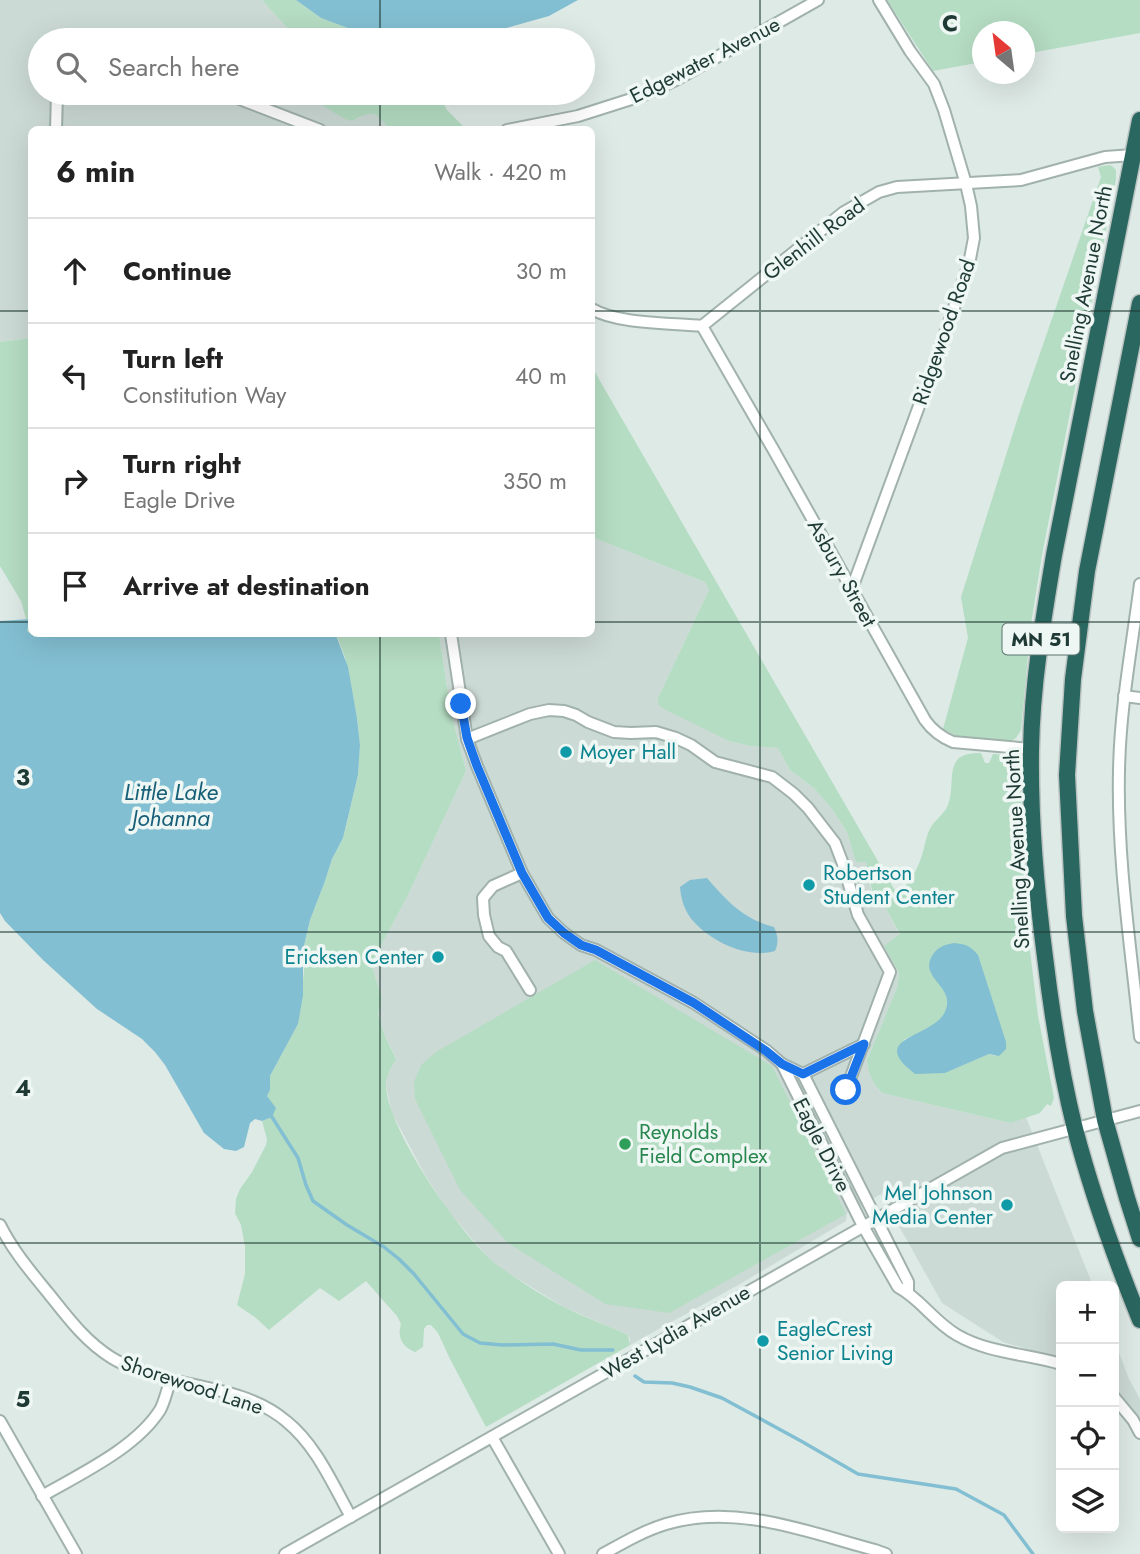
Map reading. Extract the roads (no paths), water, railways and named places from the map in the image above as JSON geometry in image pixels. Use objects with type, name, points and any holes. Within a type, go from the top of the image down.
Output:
[{"type":"highway","name":"Snelling Avenue North","points":[[1140,120],[1137,156],[1054,555],[1044,616],[1031,749],[1033,832],[1041,926],[1058,1044],[1075,1129],[1108,1237],[1140,1320]]},
{"type":"highway","name":"MN 51","points":[[1140,303],[1087,571],[1073,679],[1067,775],[1077,952],[1090,1046],[1105,1121],[1140,1239]]},
{"type":"street","name":"Edgewater Avenue","points":[[527,126],[578,116],[644,95],[678,79],[818,0]]},
{"type":"street","name":"Ridgewood Road","points":[[851,591],[937,357],[969,264],[974,238],[966,184],[934,84],[910,51],[880,0]]},
{"type":"street","points":[[56,126],[57,105]]},
{"type":"street","points":[[255,105],[310,126]]},
{"type":"street","name":"Glenhill Road","points":[[702,326],[844,212],[879,192],[897,187],[1021,180],[1105,158],[1137,156]]},
{"type":"street","points":[[595,311],[618,318],[702,326]]},
{"type":"street","name":"Asbury Street","points":[[702,326],[925,720],[938,734],[953,742],[1031,749]]},
{"type":"street","points":[[1140,584],[1124,696],[1119,769],[1121,848],[1140,1037]]},
{"type":"street","name":"Eagle Drive","points":[[452,637],[467,738],[522,873],[548,918],[581,945],[596,950],[694,1003],[782,1064],[803,1074],[908,1282],[908,1292]]},
{"type":"street","name":"Eagle Drive","points":[[455,655],[459,637]]},
{"type":"street","points":[[1124,696],[1140,698]]},
{"type":"street","points":[[467,738],[530,714],[549,710],[564,711],[614,732],[656,732],[676,738],[715,762],[772,777],[794,794],[835,843],[844,864],[858,915],[890,972],[846,1090]]},
{"type":"street","points":[[522,873],[493,886],[483,898],[484,915],[489,936],[498,947],[506,951],[530,990]]},
{"type":"street","points":[[803,1074],[864,1044]]},
{"type":"street","name":"Eagle Drive","points":[[782,1064],[863,1226],[898,1287],[908,1292],[943,1326],[959,1336],[994,1349],[1056,1363]]},
{"type":"street","name":"West Lydia Avenue","points":[[285,1554],[1002,1148],[1140,1111]]},
{"type":"street","name":"Shorewood Lane","points":[[0,1225],[18,1255],[86,1338],[115,1360],[132,1368],[252,1400],[284,1419],[311,1447],[351,1517]]},
{"type":"street","points":[[42,1496],[104,1460],[132,1440],[161,1409],[170,1379]]},
{"type":"street","points":[[1119,1403],[1140,1433]]},
{"type":"street","points":[[0,1421],[76,1554]]},
{"type":"street","points":[[492,1437],[559,1554]]},
{"type":"street","points":[[603,1554],[643,1532],[666,1524],[732,1516],[775,1523],[886,1554]]},
{"type":"water","points":[[296,0],[578,0],[549,16],[507,28],[348,28],[321,18]]},
{"type":"water","name":"Little Lake Johanna","points":[[28,619],[28,637],[337,637],[348,667],[357,718],[360,745],[358,775],[343,838],[332,859],[310,920],[303,950],[303,995],[298,1024],[270,1076],[267,1096],[276,1108],[272,1117],[262,1121],[255,1119],[250,1123],[244,1147],[236,1151],[224,1149],[204,1133],[155,1052],[142,1039],[97,1009],[43,960],[0,913],[0,621]]},
{"type":"water","points":[[707,878],[744,914],[774,927],[778,939],[775,951],[742,951],[710,936],[694,922],[684,906],[680,887],[690,880]]},
{"type":"water","points":[[954,943],[968,946],[978,955],[1006,1049],[999,1056],[989,1054],[945,1073],[915,1074],[901,1061],[897,1052],[900,1044],[940,1019],[946,1009],[945,994],[933,976],[929,964],[939,948]]},
{"type":"waterway","points":[[272,1117],[298,1158],[313,1201],[399,1259],[463,1334],[480,1343],[553,1344],[581,1350],[613,1350]]},
{"type":"waterway","points":[[635,1376],[644,1382],[672,1383],[722,1398],[858,1474],[956,1489],[1004,1515],[1033,1554]]},
{"type":"place","name":"Moyer Hall","points":[[566,752]]},
{"type":"place","name":"Robertson Student Center","points":[[809,885]]},
{"type":"place","name":"Ericksen Center","points":[[438,957]]},
{"type":"place","name":"Reynolds Field Complex","points":[[625,1144]]},
{"type":"place","name":"Mel Johnson Media Center","points":[[1007,1205]]},
{"type":"place","name":"EagleCrest Senior Living","points":[[763,1341]]}]
